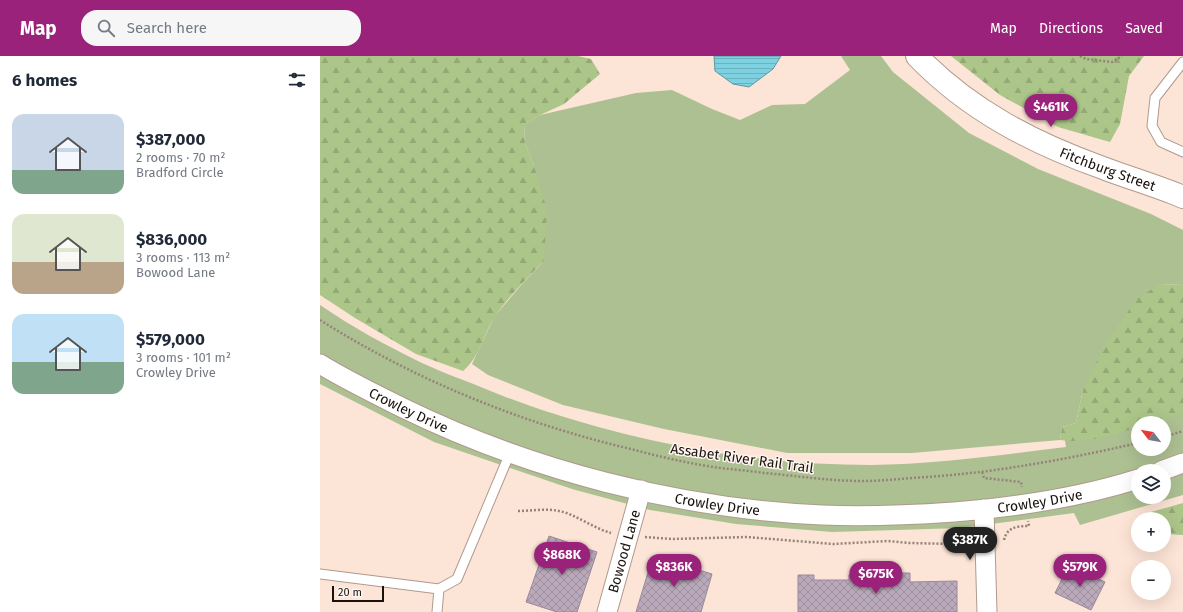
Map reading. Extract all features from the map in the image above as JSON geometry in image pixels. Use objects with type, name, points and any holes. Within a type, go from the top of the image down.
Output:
[{"type":"street","name":"Fitchburg Street","points":[[917,56],[933,73],[974,106],[1021,133],[1075,158],[1183,197]]},
{"type":"street","name":"Crowley Drive","points":[[320,364],[380,397],[437,425],[510,453],[566,472],[641,490],[728,506],[821,515],[912,515],[1021,505],[1095,491],[1131,481]]},
{"type":"street","points":[[1171,467],[1183,463]]},
{"type":"street","name":"Bowood Lane","points":[[607,612],[641,490]]},
{"type":"street","points":[[984,509],[987,612]]},
{"type":"lane","points":[[1183,62],[1155,98],[1152,126],[1161,142],[1183,152]]},
{"type":"lane","points":[[320,574],[439,589],[457,579],[510,453]]},
{"type":"lane","points":[[437,612],[439,589]]},
{"type":"path","points":[[1080,56],[1086,59],[1112,62],[1122,56]]},
{"type":"path","name":"Assabet River Rail Trail","points":[[320,320],[361,346],[397,365],[480,402],[560,430],[604,443],[702,465],[803,477],[862,481],[960,475],[1024,466],[1131,445]]},
{"type":"path","points":[[1171,434],[1183,431]]},
{"type":"path","points":[[982,472],[984,478],[1021,482],[1022,488]]},
{"type":"path","points":[[518,511],[550,509],[559,511],[599,530],[614,534]]},
{"type":"path","points":[[1004,545],[1005,537],[1008,531],[1019,526],[1029,526],[1028,520]]},
{"type":"path","points":[[645,537],[672,539],[747,536],[833,544],[888,542],[953,544],[974,547]]},
{"type":"green space","points":[[320,56],[578,56],[591,59],[600,74],[564,104],[540,115],[524,125],[525,143],[534,166],[547,210],[544,261],[518,288],[499,311],[490,325],[477,353],[463,371],[416,354],[355,318],[320,295]]},
{"type":"green space","points":[[841,56],[881,56],[893,72],[969,133],[1038,169],[1151,214],[1183,230],[1183,285],[1160,284],[1083,390],[1076,423],[1062,427],[1060,440],[912,453],[787,453],[664,429],[563,405],[488,375],[472,364],[494,317],[544,261],[534,166],[525,143],[524,125],[540,115],[636,93],[672,90],[712,109],[740,120],[772,105],[805,104],[850,70]]},
{"type":"green space","points":[[951,56],[1144,56],[1129,76],[1120,124],[1110,142],[1058,127],[1000,95]]},
{"type":"green space","points":[[1160,284],[1183,285],[1183,413],[1171,417],[1131,416],[1131,429],[1090,440],[1060,440],[1062,427],[1076,423],[1083,390],[1107,341],[1137,299]]},
{"type":"green space","points":[[320,305],[370,336],[422,363],[542,410],[663,443],[746,457],[829,464],[871,465],[945,461],[1066,447],[1064,435],[1131,418],[1131,456],[1171,456],[1171,416],[1137,416],[1183,404],[1183,495],[1171,498],[1171,464],[1131,464],[1131,504],[1152,504],[1080,525],[1074,513],[961,528],[832,532],[736,524],[650,510],[572,489],[434,442],[320,384]]},
{"type":"green space","points":[[1183,503],[1183,535],[1171,534],[1171,512],[1151,512]]},
{"type":"water","points":[[714,56],[781,56],[773,69],[749,87],[733,84],[715,71]]},
{"type":"building","points":[[549,536],[597,552],[577,612],[557,612],[526,602]]},
{"type":"building","points":[[653,556],[712,574],[701,612],[636,612]]},
{"type":"building","points":[[1069,565],[1105,582],[1091,610],[1055,593]]},
{"type":"building","points":[[910,573],[910,582],[957,581],[957,612],[798,612],[798,575],[814,575],[814,580],[849,580],[849,575]]}]
